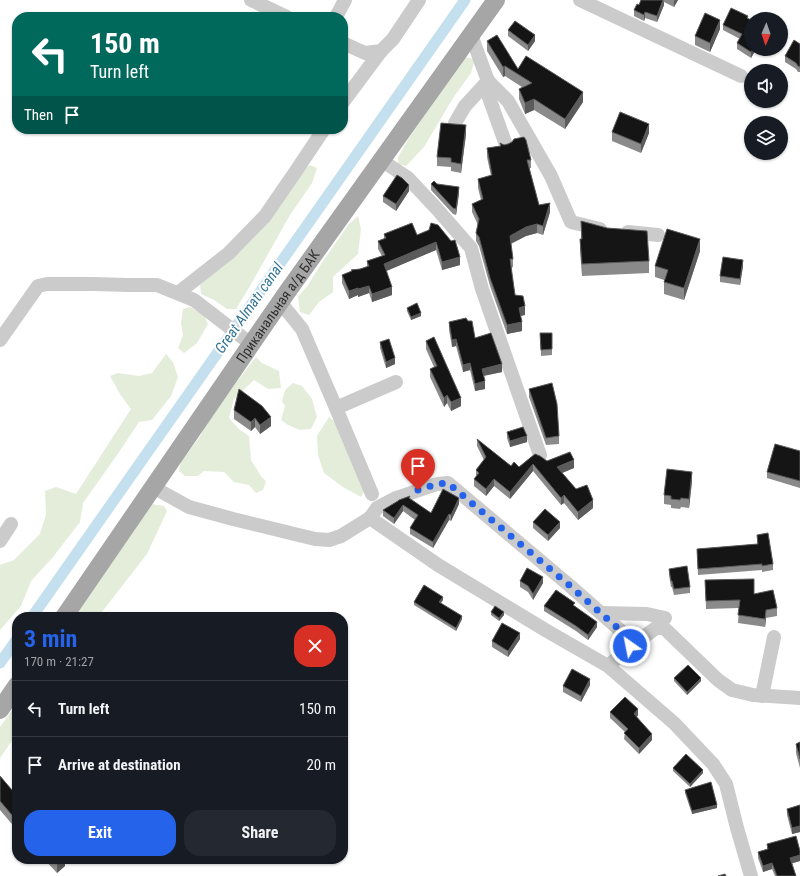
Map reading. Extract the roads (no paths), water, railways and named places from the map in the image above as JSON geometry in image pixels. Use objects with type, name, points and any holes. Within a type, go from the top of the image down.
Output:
[{"type":"main road","name":"Приканальная а/д БАК","points":[[67,612],[280,302],[496,0]]},
{"type":"main road","points":[[0,710],[12,692]]},
{"type":"street","points":[[251,0],[276,12]]},
{"type":"street","points":[[339,12],[345,0]]},
{"type":"street","points":[[348,95],[381,51],[393,39],[419,0]]},
{"type":"street","points":[[580,0],[741,76]]},
{"type":"street","points":[[471,35],[488,81],[508,101],[551,176],[571,222],[608,230],[658,235]]},
{"type":"street","points":[[348,45],[365,53],[381,51]]},
{"type":"street","points":[[455,123],[465,106],[488,81]]},
{"type":"street","points":[[488,81],[487,92],[506,145]]},
{"type":"street","points":[[178,294],[229,253],[265,216],[321,134]]},
{"type":"street","points":[[381,160],[408,178],[471,248],[482,289],[540,455]]},
{"type":"street","points":[[0,340],[38,286],[47,284],[157,285],[194,300],[251,344]]},
{"type":"street","points":[[280,302],[302,329],[372,494]]},
{"type":"street","points":[[336,408],[396,382]]},
{"type":"street","points":[[153,487],[189,507],[315,539],[329,540],[341,536],[370,518],[377,508],[396,498],[437,484],[448,483],[629,638],[630,646]]},
{"type":"street","points":[[370,518],[438,565],[608,666],[674,723],[713,764],[726,784],[751,876]]},
{"type":"street","points":[[0,541],[11,524]]},
{"type":"street","points":[[602,614],[647,614],[666,618]]},
{"type":"street","points":[[608,666],[630,646],[656,628],[664,628],[718,680],[732,690],[753,695],[800,698]]},
{"type":"street","points":[[762,696],[774,637]]},
{"type":"waterway","name":"Great Almatı canal","points":[[36,612],[465,0]]},
{"type":"waterway","name":"Great Almatı canal","points":[[0,663],[12,646]]}]
